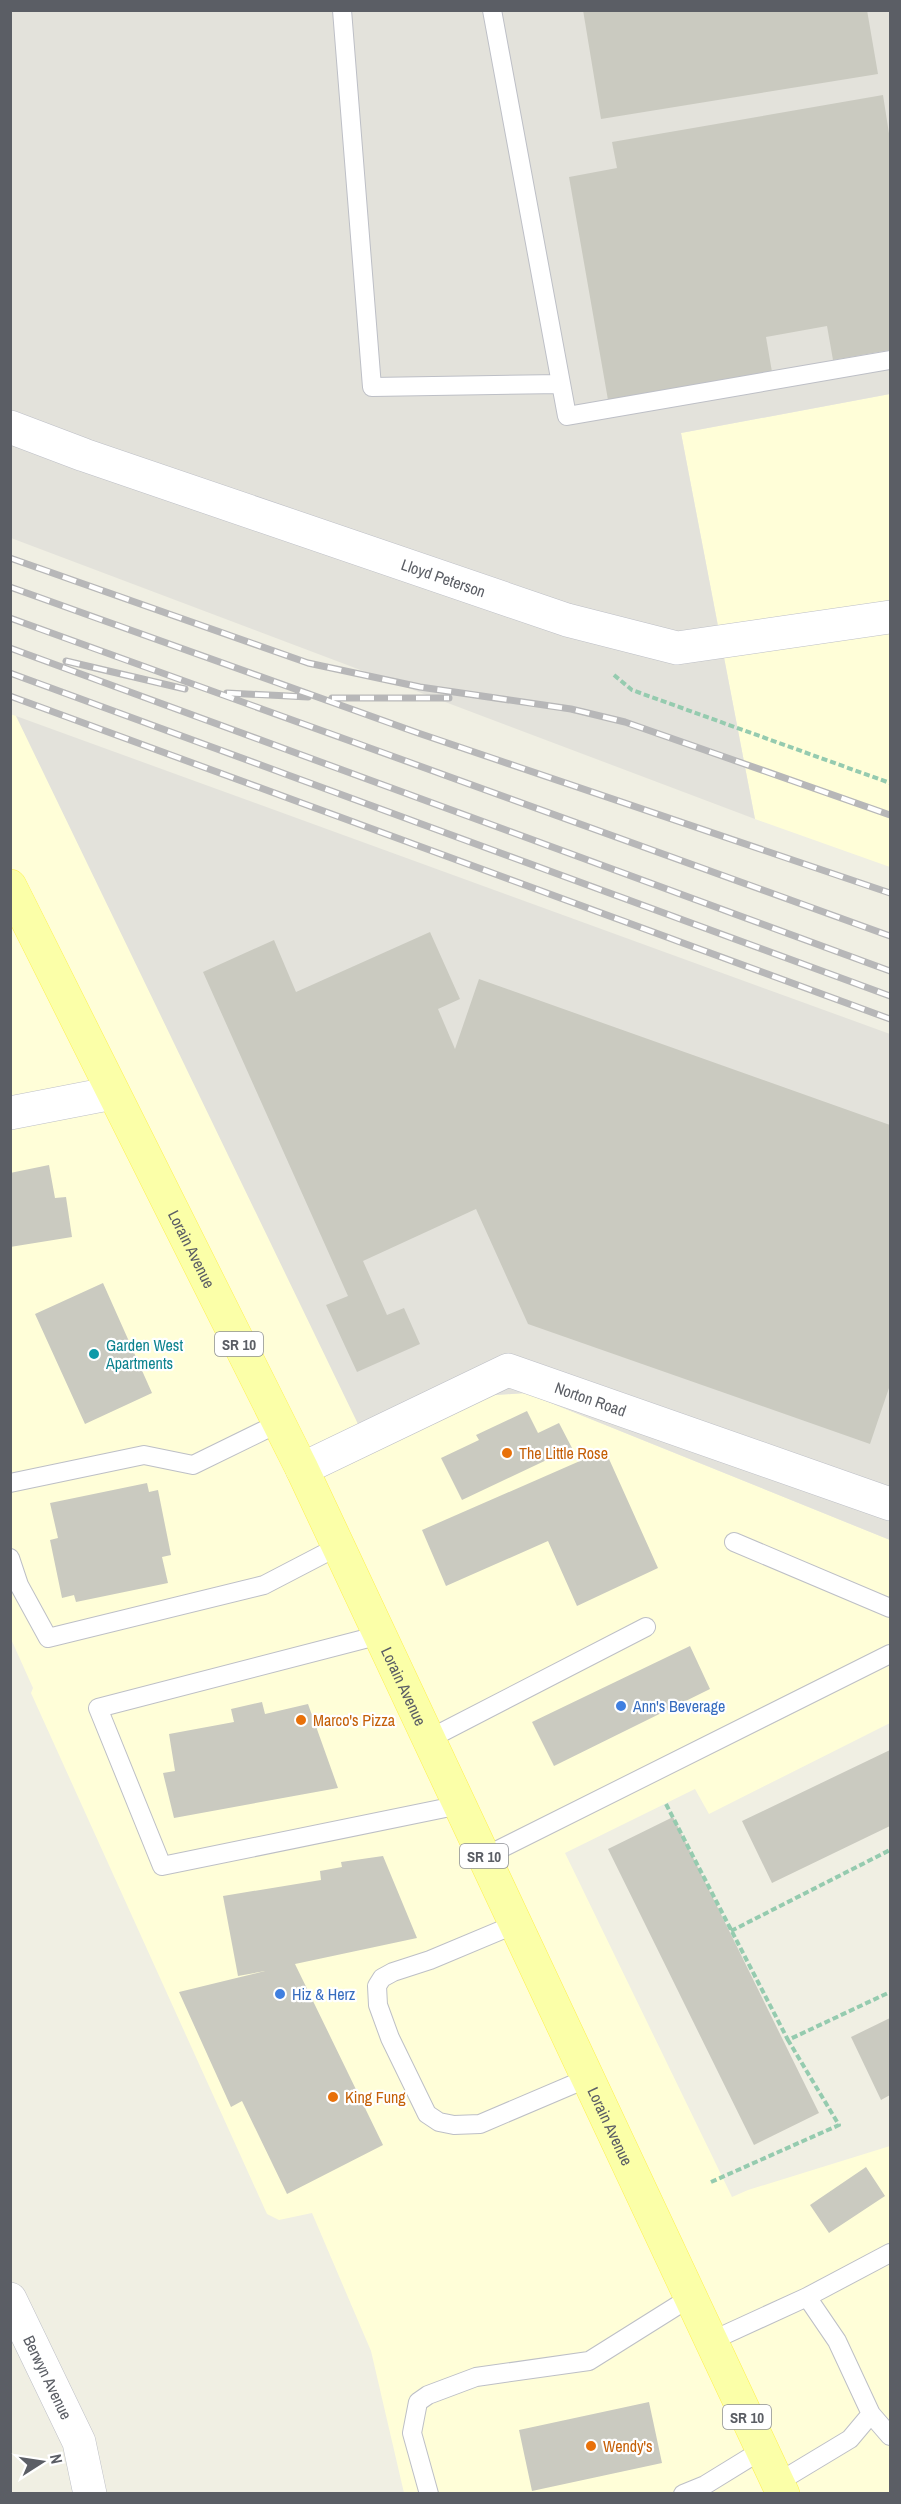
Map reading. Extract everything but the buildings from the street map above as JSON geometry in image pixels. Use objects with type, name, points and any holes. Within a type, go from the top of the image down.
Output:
[{"type":"main road","name":"Lorain Avenue","points":[[10,886],[302,1469],[780,2488]]},
{"type":"street","name":"Lloyd Peterson","points":[[10,426],[84,455],[567,620],[677,648],[888,621]]},
{"type":"street","points":[[10,1113],[113,1093]]},
{"type":"street","name":"Norton Road","points":[[302,1469],[508,1370],[891,1504]]},
{"type":"street","name":"Berwyn Avenue","points":[[10,2299],[79,2442],[90,2493]]},
{"type":"lane","points":[[342,10],[372,387],[561,384]]},
{"type":"lane","points":[[492,10],[567,416],[891,360]]},
{"type":"lane","points":[[10,1484],[144,1455],[193,1465],[279,1423]]},
{"type":"lane","points":[[734,1542],[891,1608]]},
{"type":"lane","points":[[10,1558],[19,1585],[48,1638],[264,1585],[339,1546]]},
{"type":"lane","points":[[429,1739],[646,1628]]},
{"type":"lane","points":[[380,1635],[98,1708],[162,1866],[460,1805]]},
{"type":"lane","points":[[484,1857],[891,1654]]},
{"type":"lane","points":[[516,1924],[382,1978],[377,1986],[378,2005],[390,2038],[427,2114],[439,2122],[453,2125],[480,2124],[588,2078]]},
{"type":"lane","points":[[711,2341],[807,2297],[891,2253]]},
{"type":"lane","points":[[429,2493],[412,2433],[418,2402],[428,2395],[476,2377],[589,2361],[691,2297]]},
{"type":"lane","points":[[807,2297],[837,2341],[871,2414],[891,2436]]},
{"type":"lane","points":[[780,2488],[850,2439],[871,2414]]},
{"type":"lane","points":[[683,2493],[705,2486],[762,2450]]},
{"type":"path","points":[[614,675],[632,690],[891,783]]},
{"type":"path","points":[[666,1804],[788,2040],[839,2125],[711,2181]]},
{"type":"path","points":[[731,1931],[891,1850]]},
{"type":"path","points":[[788,2040],[891,1992]]},
{"type":"shaded area","points":[[10,11],[890,11],[890,394],[681,433],[755,819],[11,538]]},
{"type":"shaded area","points":[[890,394],[890,867],[755,819],[681,433]]},
{"type":"shaded area","points":[[10,714],[16,716],[481,1396],[526,1393],[890,1540],[890,1723],[709,1814],[695,1789],[565,1853],[732,2197],[890,2146],[890,2493],[404,2493],[371,2351],[312,2213],[279,2220],[267,2214],[31,1693],[33,1688],[11,1639]]},
{"type":"shaded area","points":[[16,716],[890,1034],[890,1540],[526,1393],[481,1396],[371,1451]]},
{"type":"railway","points":[[10,558],[308,663],[420,687],[571,709],[625,722],[890,815]]},
{"type":"railway","points":[[10,587],[418,733],[890,893]]},
{"type":"railway","points":[[10,618],[890,936]]},
{"type":"railway","points":[[10,648],[890,971]]},
{"type":"railway","points":[[66,661],[185,689]]},
{"type":"railway","points":[[10,673],[890,996]]},
{"type":"railway","points":[[227,693],[308,697]]},
{"type":"railway","points":[[10,696],[890,1019]]},
{"type":"railway","points":[[332,698],[449,698]]},
{"type":"place","name":"Garden West Apartments","points":[[94,1354]]},
{"type":"place","name":"The Little Rose","points":[[507,1453]]},
{"type":"place","name":"Ann's Beverage","points":[[621,1706]]},
{"type":"place","name":"Marco's Pizza","points":[[301,1720]]},
{"type":"place","name":"Hiz & Herz","points":[[280,1994]]},
{"type":"place","name":"King Fung","points":[[333,2097]]},
{"type":"place","name":"Wendy's","points":[[591,2446]]}]
